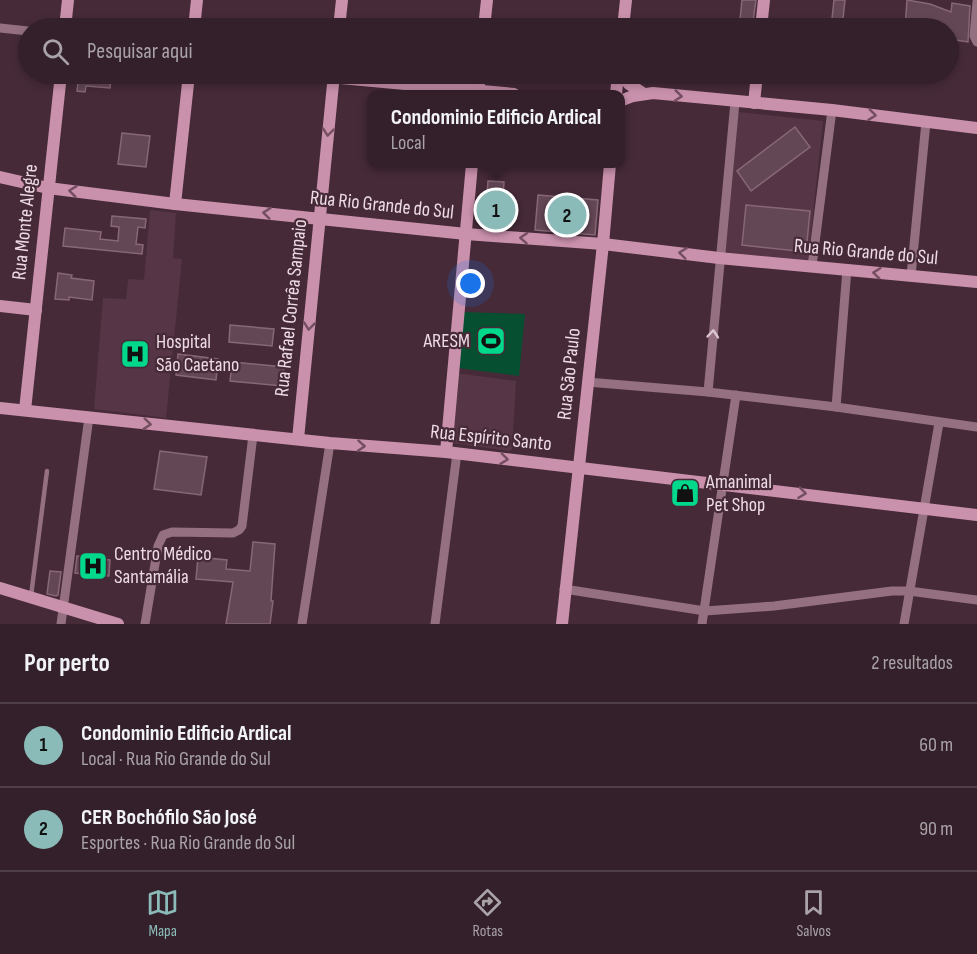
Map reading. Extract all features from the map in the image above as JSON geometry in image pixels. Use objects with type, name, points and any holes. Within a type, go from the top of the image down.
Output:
[{"type":"street","points":[[66,18],[68,0]]},
{"type":"street","points":[[195,18],[197,0]]},
{"type":"street","points":[[340,18],[342,0]]},
{"type":"street","points":[[485,18],[487,0]]},
{"type":"street","points":[[624,18],[626,0]]},
{"type":"street","points":[[762,18],[764,0]]},
{"type":"street","points":[[977,2],[974,36],[977,42]]},
{"type":"street","points":[[0,28],[18,30]]},
{"type":"street","name":"Rua Monte Alegre","points":[[25,411],[60,84]]},
{"type":"street","points":[[175,204],[188,84]]},
{"type":"street","name":"Rua Rafael Corrêa Sampaio","points":[[298,439],[333,84]]},
{"type":"street","points":[[406,84],[454,90]]},
{"type":"street","points":[[628,84],[644,94]]},
{"type":"street","points":[[754,103],[756,84]]},
{"type":"street","points":[[625,100],[644,94],[832,110],[977,128]]},
{"type":"street","points":[[708,392],[735,102]]},
{"type":"street","points":[[812,266],[832,110]]},
{"type":"street","points":[[911,276],[926,122]]},
{"type":"street","points":[[435,624],[452,452],[472,168]]},
{"type":"street","name":"Rua São Paulo","points":[[562,624],[610,168]]},
{"type":"street","name":"Rua Rio Grande do Sul","points":[[0,177],[48,188],[175,204],[977,282]]},
{"type":"street","points":[[836,407],[847,269]]},
{"type":"street","points":[[0,306],[36,310]]},
{"type":"street","points":[[587,382],[736,395],[977,428]]},
{"type":"street","points":[[702,624],[736,395]]},
{"type":"street","name":"Rua Espírito Santo","points":[[0,408],[330,443],[452,452],[977,514]]},
{"type":"street","points":[[61,624],[88,417]]},
{"type":"street","points":[[904,624],[939,423]]},
{"type":"street","points":[[145,624],[158,546],[163,535],[172,532],[233,533],[242,526],[253,435]]},
{"type":"street","points":[[302,624],[330,443]]},
{"type":"street","points":[[0,588],[118,624]]},
{"type":"street","points":[[564,589],[705,610],[774,606],[870,593],[909,591],[977,600]]},
{"type":"lane","points":[[30,597],[47,471]]},
{"type":"shaded area","points":[[738,112],[823,121],[808,261],[723,252]]},
{"type":"shaded area","name":"Hospital São Caetano","points":[[150,210],[176,213],[173,258],[182,259],[166,418],[94,409],[103,298],[126,299],[128,279],[144,280]]},
{"type":"shaded area","points":[[456,373],[516,381],[512,449],[510,451],[451,443]]},
{"type":"green space","name":"ARESM","points":[[462,312],[525,314],[519,376],[458,368]]},
{"type":"building","points":[[742,0],[756,0],[753,18],[740,18]]},
{"type":"building","points":[[834,0],[845,0],[843,18],[832,18]]},
{"type":"building","points":[[907,0],[930,4],[951,12],[952,3],[970,6],[968,42],[959,41],[959,18],[906,18]]},
{"type":"building","points":[[78,84],[110,84],[110,88],[86,86],[85,92],[77,91]]},
{"type":"building","points":[[795,127],[810,147],[751,191],[737,171]]},
{"type":"building","points":[[122,133],[150,136],[146,167],[118,164]]},
{"type":"building","points":[[488,181],[504,182],[503,197],[507,197],[505,224],[485,223]]},
{"type":"building","points":[[538,195],[598,200],[595,235],[535,230]]},
{"type":"building","points":[[746,205],[810,211],[806,252],[742,245]]},
{"type":"building","points":[[112,216],[146,219],[145,228],[138,227],[136,244],[143,245],[142,254],[63,246],[65,228],[101,232],[100,239],[118,241],[119,227],[111,226]]},
{"type":"building","points":[[58,273],[72,275],[71,278],[94,281],[92,300],[69,297],[69,300],[55,299]]},
{"type":"building","points":[[230,325],[274,329],[272,346],[229,342]]},
{"type":"building","points":[[178,354],[218,359],[216,380],[176,375]]},
{"type":"building","points":[[232,362],[284,367],[282,386],[230,381]]},
{"type":"building","points":[[160,451],[207,457],[201,495],[154,489]]},
{"type":"building","points":[[253,542],[275,544],[270,624],[226,624],[233,582],[196,579],[198,557],[227,560],[226,569],[250,571]]},
{"type":"building","name":"Centro Médico Santamália","points":[[77,556],[110,560],[109,576],[75,573]]},
{"type":"building","points":[[50,571],[61,572],[56,596],[47,594]]},
{"type":"place","name":"Condominio Edificio Ardical","points":[[496,210]]},
{"type":"place","name":"CER Bochófilo São José","points":[[567,215]]},
{"type":"place","name":"ARESM","points":[[491,341]]},
{"type":"place","name":"Hospital São Caetano","points":[[135,354]]},
{"type":"place","name":"Amanimal Pet Shop","points":[[685,493]]},
{"type":"place","name":"Centro Médico Santamália","points":[[93,566]]}]
